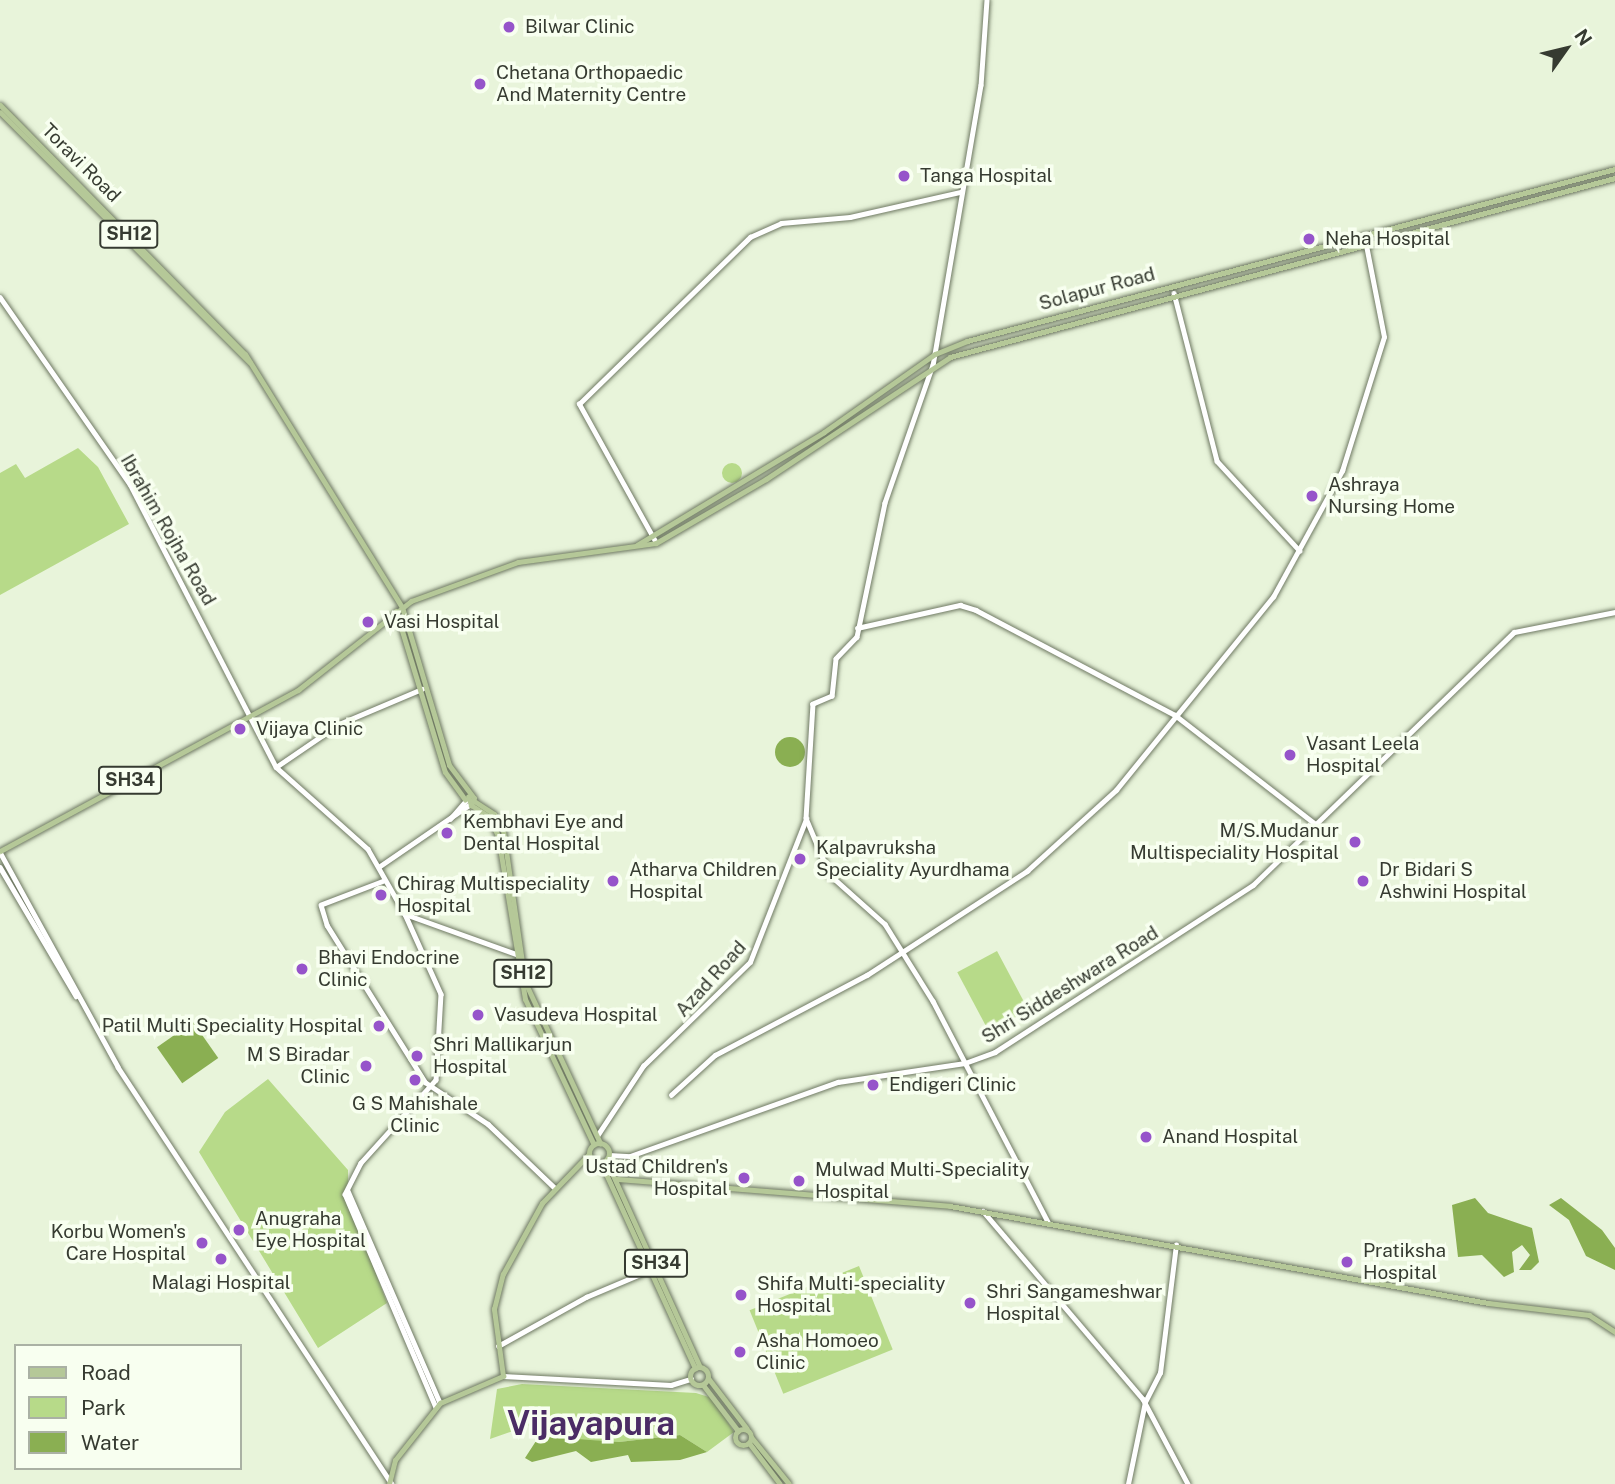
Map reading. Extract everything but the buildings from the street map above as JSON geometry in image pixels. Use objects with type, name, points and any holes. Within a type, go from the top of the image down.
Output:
[{"type":"main road","name":"Toravi Road","points":[[0,105],[254,366],[399,609]]},
{"type":"main road","name":"Toravi Road","points":[[0,112],[254,366]]},
{"type":"main road","name":"Solapur Road","points":[[634,547],[651,534],[824,432],[935,354],[1364,235],[1615,169]]},
{"type":"main road","name":"Solapur Road","points":[[399,609],[499,567],[656,543],[829,440],[933,365],[1174,293],[1615,178]]},
{"type":"main road","name":"SH34","points":[[0,851],[314,680],[399,609]]},
{"type":"main road","name":"SH12","points":[[399,609],[445,772],[469,802],[494,814],[503,830],[516,954],[525,999],[597,1144]]},
{"type":"main road","name":"SH12","points":[[399,609],[449,765],[469,802]]},
{"type":"main road","name":"SH34","points":[[0,845],[11,843]]},
{"type":"main road","name":"SH12","points":[[516,954],[536,1009],[597,1136],[597,1144]]},
{"type":"main road","name":"SH34","points":[[597,1144],[617,1179],[698,1368]]},
{"type":"main road","points":[[390,1483],[395,1460],[438,1405],[503,1376],[494,1309],[503,1274],[554,1187],[597,1144]]},
{"type":"main road","name":"SH34","points":[[589,1154],[605,1159]]},
{"type":"main road","name":"SH34","points":[[605,1159],[651,1270],[698,1368],[747,1429],[750,1440],[780,1484]]},
{"type":"main road","points":[[617,1179],[720,1191],[864,1194],[983,1211],[1176,1244],[1488,1303],[1589,1315],[1615,1332]]},
{"type":"main road","points":[[691,1379],[698,1368]]},
{"type":"main road","points":[[704,1385],[708,1378]]},
{"type":"main road","name":"SH34","points":[[691,1379],[704,1385],[738,1431],[738,1443],[750,1440]]},
{"type":"main road","points":[[738,1431],[747,1429]]},
{"type":"main road","name":"SH34","points":[[750,1440],[789,1484]]},
{"type":"street","points":[[987,0],[981,85],[960,192],[933,365],[885,503],[855,642],[836,659],[832,696],[813,704],[807,818],[830,876],[878,916],[904,953],[1048,1222]]},
{"type":"street","points":[[656,543],[579,404],[750,237],[781,223],[849,217],[960,192]]},
{"type":"street","points":[[671,1095],[715,1055],[904,953],[1027,872],[1116,790],[1273,597],[1342,471],[1384,337],[1364,235]]},
{"type":"street","points":[[1174,293],[1217,461],[1300,551]]},
{"type":"street","name":"Ibrahim Rojha Road","points":[[0,297],[130,484],[276,767]]},
{"type":"street","points":[[857,628],[968,606],[1175,715],[1314,823]]},
{"type":"street","name":"Shri Siddeshwara Road","points":[[605,1159],[630,1156],[838,1082],[965,1063],[1018,1038],[1253,885],[1514,632],[1615,612]]},
{"type":"street","points":[[422,689],[339,724],[276,767],[368,849],[405,914],[441,993],[431,1089],[362,1163],[348,1190],[349,1213],[438,1405]]},
{"type":"street","points":[[380,866],[450,820],[469,802]]},
{"type":"street","name":"Azad Road","points":[[597,1136],[643,1066],[750,962],[807,818]]},
{"type":"street","points":[[0,851],[77,997]]},
{"type":"street","points":[[0,867],[77,997],[390,1483]]},
{"type":"street","points":[[384,881],[321,905],[431,1089],[488,1124],[554,1187]]},
{"type":"street","points":[[405,914],[516,954]]},
{"type":"street","points":[[983,1211],[1145,1402],[1188,1484]]},
{"type":"street","points":[[1128,1484],[1145,1402],[1160,1373],[1176,1244]]},
{"type":"street","points":[[498,1346],[586,1297],[651,1270]]},
{"type":"street","points":[[503,1376],[671,1385],[691,1379]]},
{"type":"green space","points":[[78,448],[98,467],[129,524],[0,595],[0,473],[16,464],[25,478]]},
{"type":"green space","points":[[732,463],[739,466],[742,473],[739,480],[732,483],[725,480],[722,473],[725,466]]},
{"type":"green space","points":[[997,951],[1028,1010],[989,1031],[957,972]]},
{"type":"green space","points":[[268,1079],[348,1170],[348,1198],[387,1303],[318,1348],[199,1152],[225,1112]]},
{"type":"green space","points":[[859,1266],[893,1349],[783,1394],[750,1310]]},
{"type":"green space","points":[[522,1384],[696,1393],[712,1398],[734,1432],[707,1452],[680,1435],[619,1442],[558,1439],[541,1421],[490,1439],[497,1389]]},
{"type":"water","points":[[790,737],[801,741],[805,752],[801,763],[790,767],[779,763],[775,752],[779,741]]},
{"type":"water","points":[[193,1022],[218,1058],[182,1083],[157,1047]]},
{"type":"water","points":[[1475,1198],[1488,1213],[1532,1228],[1539,1262],[1531,1270],[1519,1270],[1530,1255],[1522,1245],[1512,1252],[1514,1272],[1504,1277],[1482,1255],[1458,1257],[1452,1205]]},
{"type":"water","points":[[1561,1198],[1602,1230],[1615,1248],[1615,1270],[1586,1256],[1569,1220],[1549,1205]]},
{"type":"water","points":[[680,1435],[707,1452],[680,1460],[631,1462],[628,1455],[591,1462],[576,1451],[532,1462],[525,1458],[536,1441],[548,1437],[619,1442]]},
{"type":"place","name":"Bilwar Clinic","points":[[509,27]]},
{"type":"place","name":"Chetana Orthopaedic And Maternity Centre","points":[[480,84]]},
{"type":"place","name":"Tanga Hospital","points":[[904,176]]},
{"type":"place","name":"Neha Hospital","points":[[1309,239]]},
{"type":"place","name":"Ashraya Nursing Home","points":[[1312,496]]},
{"type":"place","name":"Vasi Hospital","points":[[368,622]]},
{"type":"place","name":"Vijaya Clinic","points":[[240,729]]},
{"type":"place","name":"Vasant Leela Hospital","points":[[1290,755]]},
{"type":"place","name":"Kembhavi Eye and Dental Hospital","points":[[447,833]]},
{"type":"place","name":"M/S.Mudanur Multispeciality Hospital","points":[[1355,842]]},
{"type":"place","name":"Kalpavruksha Speciality Ayurdhama","points":[[800,859]]},
{"type":"place","name":"Atharva Children Hospital","points":[[613,881]]},
{"type":"place","name":"Dr Bidari S Ashwini Hospital","points":[[1363,881]]},
{"type":"place","name":"Chirag Multispeciality Hospital","points":[[381,895]]},
{"type":"place","name":"Bhavi Endocrine Clinic","points":[[302,969]]},
{"type":"place","name":"Vasudeva Hospital","points":[[478,1015]]},
{"type":"place","name":"Patil Multi Speciality Hospital","points":[[379,1026]]},
{"type":"place","name":"Shri Mallikarjun Hospital","points":[[417,1056]]},
{"type":"place","name":"M S Biradar Clinic","points":[[366,1066]]},
{"type":"place","name":"G S Mahishale Clinic","points":[[415,1080]]},
{"type":"place","name":"Endigeri Clinic","points":[[873,1085]]},
{"type":"place","name":"Anand Hospital","points":[[1146,1137]]},
{"type":"place","name":"Ustad Children's Hospital","points":[[744,1178]]},
{"type":"place","name":"Mulwad Multi-Speciality Hospital","points":[[799,1181]]},
{"type":"place","name":"Anugraha Eye Hospital","points":[[239,1230]]},
{"type":"place","name":"Korbu Women's Care Hospital","points":[[202,1243]]},
{"type":"place","name":"Malagi Hospital","points":[[221,1259]]},
{"type":"place","name":"Pratiksha Hospital","points":[[1347,1262]]},
{"type":"place","name":"Shifa Multi-speciality Hospital","points":[[741,1295]]},
{"type":"place","name":"Shri Sangameshwar Hospital","points":[[970,1303]]},
{"type":"place","name":"Asha Homoeo Clinic","points":[[740,1352]]},
{"type":"district","name":"Vijayapura","points":[[591,1424]]}]
